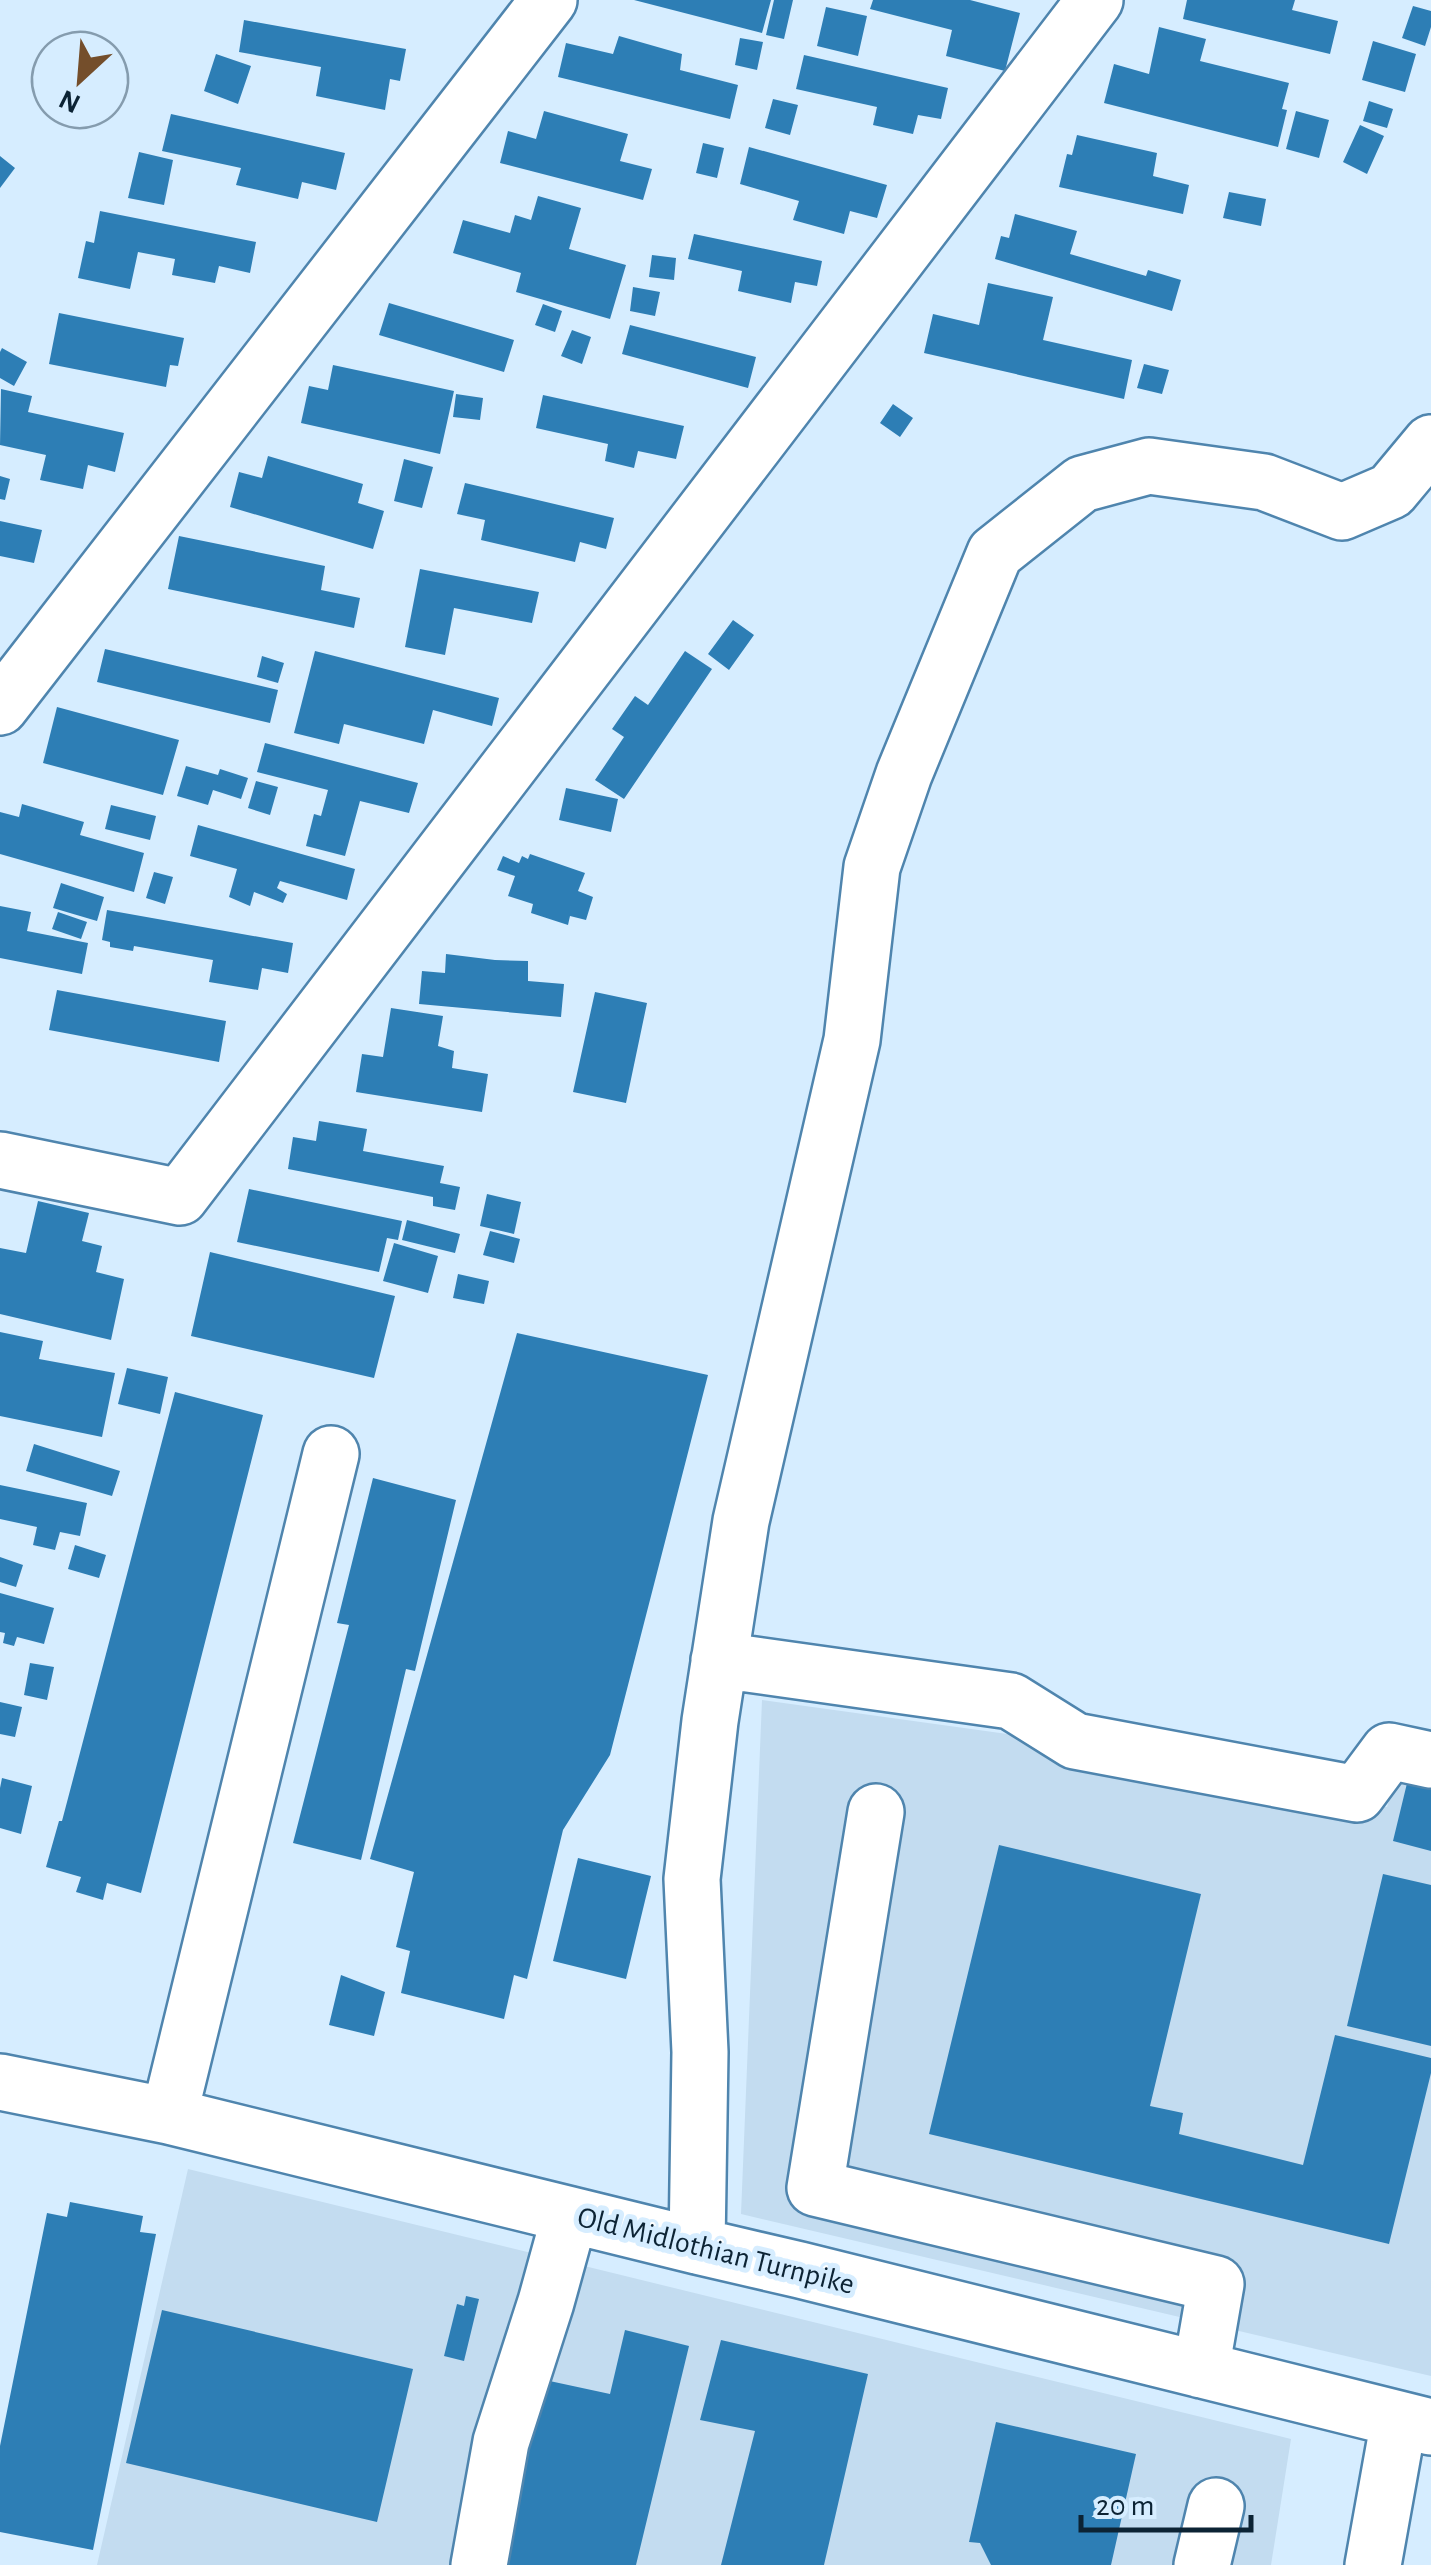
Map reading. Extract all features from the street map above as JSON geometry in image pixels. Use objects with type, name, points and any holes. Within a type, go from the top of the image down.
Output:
[{"type":"street","points":[[0,707],[549,0]]},
{"type":"street","points":[[0,1160],[180,1197],[1096,0]]},
{"type":"street","points":[[697,2246],[700,2052],[692,1879],[719,1660],[741,1521],[852,1040],[872,867],[904,774],[995,553],[1082,484],[1149,466],[1264,482],[1342,512],[1392,491],[1431,443]]},
{"type":"street","points":[[169,2116],[330,1454]]},
{"type":"street","points":[[719,1660],[1011,1701],[1075,1741],[1357,1794],[1389,1751],[1431,1760]]},
{"type":"street","points":[[876,1812],[815,2188],[1216,2284],[1201,2370]]},
{"type":"street","name":"Old Midlothian Turnpike","points":[[0,2082],[169,2116],[1415,2423]]},
{"type":"street","points":[[479,2565],[502,2442],[570,2215]]},
{"type":"street","points":[[1374,2565],[1415,2423]]},
{"type":"street","points":[[1202,2565],[1216,2506]]},
{"type":"shaded area","points":[[762,1700],[1036,1738],[1387,1807],[1396,1778],[1431,1785],[1431,2376],[741,2214]]},
{"type":"shaded area","points":[[188,2169],[1291,2439],[1271,2565],[97,2565]]},
{"type":"building","points":[[634,0],[771,0],[762,33]]},
{"type":"building","points":[[774,0],[793,0],[784,39],[766,35]]},
{"type":"building","points":[[873,0],[970,0],[1020,13],[1005,71],[946,56],[952,30],[870,9]]},
{"type":"building","points":[[1187,0],[1295,0],[1292,10],[1338,21],[1330,54],[1183,19]]},
{"type":"building","points":[[1413,6],[1431,11],[1425,46],[1402,38]]},
{"type":"building","points":[[826,7],[867,16],[858,56],[817,46]]},
{"type":"building","points":[[244,20],[406,49],[400,81],[390,79],[385,110],[316,96],[321,67],[239,52]]},
{"type":"building","points":[[1159,27],[1206,39],[1200,61],[1289,83],[1278,147],[1104,103],[1114,64],[1149,74]]},
{"type":"building","points":[[619,36],[682,54],[680,70],[738,85],[730,119],[558,77],[566,43],[613,54]]},
{"type":"building","points":[[740,38],[763,42],[757,70],[735,65]]},
{"type":"building","points":[[1373,41],[1416,54],[1405,92],[1362,80]]},
{"type":"building","points":[[216,54],[251,66],[238,104],[204,91]]},
{"type":"building","points":[[804,55],[948,88],[941,119],[918,115],[913,134],[873,125],[877,107],[796,89]]},
{"type":"building","points":[[773,99],[798,105],[790,135],[765,128]]},
{"type":"building","points":[[1369,101],[1393,109],[1387,128],[1363,121]]},
{"type":"building","points":[[544,111],[628,134],[620,161],[652,169],[643,200],[500,163],[508,131],[536,139]]},
{"type":"building","points":[[1296,111],[1329,120],[1319,158],[1286,149]]},
{"type":"building","points":[[171,114],[345,153],[336,190],[302,182],[298,199],[236,185],[241,168],[162,151]]},
{"type":"building","points":[[1360,125],[1384,136],[1367,174],[1343,162]]},
{"type":"building","points":[[1077,135],[1157,153],[1153,176],[1189,185],[1183,214],[1059,187],[1067,154],[1072,155]]},
{"type":"building","points":[[703,143],[724,148],[717,178],[696,173]]},
{"type":"building","points":[[749,147],[887,185],[877,218],[850,211],[844,234],[793,220],[799,201],[740,184]]},
{"type":"building","points":[[139,152],[173,160],[164,205],[128,198]]},
{"type":"building","points":[[0,156],[15,168],[0,188]]},
{"type":"building","points":[[1229,192],[1266,199],[1261,226],[1223,218]]},
{"type":"building","points":[[538,196],[581,208],[569,249],[626,265],[610,319],[516,292],[521,273],[453,253],[463,220],[510,233],[515,215],[531,220]]},
{"type":"building","points":[[100,211],[256,242],[250,273],[219,266],[215,283],[172,275],[175,259],[138,252],[130,289],[78,278],[86,241],[94,243]]},
{"type":"building","points":[[1015,214],[1077,231],[1070,254],[1146,276],[1148,270],[1181,280],[1172,311],[995,259],[1001,236],[1009,238]]},
{"type":"building","points":[[694,234],[822,261],[817,286],[795,282],[791,303],[738,291],[742,271],[688,259]]},
{"type":"building","points":[[652,255],[676,258],[674,280],[649,277]]},
{"type":"building","points":[[988,283],[1053,297],[1043,340],[1132,360],[1124,399],[924,353],[933,314],[979,325]]},
{"type":"building","points":[[633,287],[660,292],[655,316],[630,311]]},
{"type":"building","points":[[389,303],[514,340],[504,372],[379,335]]},
{"type":"building","points":[[543,304],[562,311],[555,332],[535,325]]},
{"type":"building","points":[[59,313],[184,338],[178,366],[170,365],[166,387],[49,364]]},
{"type":"building","points":[[630,325],[756,357],[748,388],[622,354]]},
{"type":"building","points":[[572,330],[591,337],[582,364],[561,356]]},
{"type":"building","points":[[2,348],[27,362],[14,386],[0,378]]},
{"type":"building","points":[[1144,364],[1169,370],[1162,394],[1137,388]]},
{"type":"building","points":[[333,365],[454,391],[440,454],[301,423],[309,386],[328,390]]},
{"type":"building","points":[[1,389],[32,396],[28,412],[124,433],[115,472],[88,465],[83,489],[40,480],[46,455],[0,445]]},
{"type":"building","points":[[456,394],[483,398],[480,420],[453,417]]},
{"type":"building","points":[[543,395],[684,426],[676,459],[638,451],[634,468],[605,461],[608,444],[536,428]]},
{"type":"building","points":[[893,404],[913,418],[900,437],[880,423]]},
{"type":"building","points":[[268,456],[363,484],[358,503],[384,511],[373,549],[230,507],[239,472],[262,478]]},
{"type":"building","points":[[404,459],[433,467],[422,508],[394,501]]},
{"type":"building","points":[[0,476],[10,479],[5,500],[0,499]]},
{"type":"building","points":[[465,483],[614,518],[606,549],[580,542],[575,562],[481,540],[485,520],[457,514]]},
{"type":"building","points":[[0,521],[42,530],[34,563],[0,556]]},
{"type":"building","points":[[179,536],[325,566],[321,590],[360,598],[354,628],[168,589]]},
{"type":"building","points":[[420,569],[539,592],[532,623],[454,608],[445,655],[405,647]]},
{"type":"building","points":[[733,620],[754,635],[729,670],[708,654]]},
{"type":"building","points":[[105,649],[278,690],[270,723],[97,682]]},
{"type":"building","points":[[315,651],[499,698],[492,726],[433,710],[424,744],[344,724],[339,744],[294,733]]},
{"type":"building","points":[[685,651],[712,669],[624,799],[595,780],[624,737],[612,729],[635,696],[648,705]]},
{"type":"building","points":[[262,656],[284,663],[278,683],[257,677]]},
{"type":"building","points":[[57,707],[179,740],[163,795],[43,763]]},
{"type":"building","points":[[265,743],[418,783],[409,813],[360,801],[345,856],[306,846],[314,814],[321,816],[328,790],[257,772]]},
{"type":"building","points":[[186,766],[218,775],[220,769],[248,778],[241,799],[213,790],[208,805],[177,796]]},
{"type":"building","points":[[256,781],[278,787],[270,815],[248,808]]},
{"type":"building","points":[[566,788],[618,799],[611,832],[559,820]]},
{"type":"building","points":[[22,804],[84,822],[80,835],[144,853],[134,892],[0,854],[0,812],[19,817]]},
{"type":"building","points":[[111,805],[156,816],[150,840],[105,829]]},
{"type":"building","points":[[198,825],[355,869],[347,900],[280,881],[277,888],[287,894],[283,903],[254,892],[250,906],[229,897],[237,869],[190,856]]},
{"type":"building","points":[[530,854],[585,873],[578,891],[593,897],[586,920],[570,916],[568,925],[531,913],[533,904],[508,896],[515,876],[497,870],[503,856],[519,863],[522,856],[528,859]]},
{"type":"building","points":[[154,872],[173,877],[165,904],[146,898]]},
{"type":"building","points":[[61,883],[104,897],[97,921],[53,908]]},
{"type":"building","points":[[0,906],[31,912],[27,931],[88,943],[82,974],[0,958]]},
{"type":"building","points":[[107,910],[293,943],[288,973],[262,968],[258,990],[209,982],[213,960],[134,946],[133,951],[110,947],[110,942],[102,940]]},
{"type":"building","points":[[58,912],[87,922],[81,939],[52,929]]},
{"type":"building","points":[[446,954],[528,961],[528,981],[564,984],[561,1017],[419,1004],[422,971],[445,973]]},
{"type":"building","points":[[57,990],[226,1021],[219,1062],[49,1030]]},
{"type":"building","points":[[595,992],[647,1003],[626,1103],[573,1092]]},
{"type":"building","points":[[391,1008],[443,1016],[438,1046],[454,1051],[452,1068],[488,1074],[482,1112],[356,1092],[362,1054],[383,1057]]},
{"type":"building","points":[[319,1121],[367,1129],[363,1151],[444,1166],[440,1183],[460,1187],[455,1210],[433,1206],[433,1197],[288,1169],[293,1137],[316,1141]]},
{"type":"building","points":[[249,1189],[402,1221],[398,1240],[387,1238],[379,1272],[237,1242]]},
{"type":"building","points":[[487,1194],[521,1202],[514,1234],[480,1226]]},
{"type":"building","points":[[38,1201],[89,1213],[82,1241],[102,1246],[96,1272],[124,1279],[111,1340],[0,1314],[0,1248],[26,1253]]},
{"type":"building","points":[[407,1220],[460,1234],[455,1253],[402,1240]]},
{"type":"building","points":[[490,1231],[520,1239],[514,1263],[483,1255]]},
{"type":"building","points":[[394,1243],[438,1256],[428,1293],[383,1281]]},
{"type":"building","points":[[210,1252],[395,1296],[374,1378],[191,1336]]},
{"type":"building","points":[[458,1274],[489,1281],[484,1304],[453,1298]]},
{"type":"building","points":[[0,1332],[43,1341],[39,1359],[115,1373],[102,1437],[0,1416]]},
{"type":"building","points":[[517,1333],[708,1375],[610,1755],[563,1830],[527,1979],[514,1975],[504,2019],[401,1993],[410,1951],[396,1947],[414,1872],[370,1859]]},
{"type":"building","points":[[127,1368],[168,1377],[160,1414],[118,1404]]},
{"type":"building","points":[[175,1392],[263,1415],[141,1893],[107,1883],[103,1900],[76,1892],[81,1877],[46,1867],[62,1821]]},
{"type":"building","points":[[34,1444],[120,1471],[112,1496],[26,1471]]},
{"type":"building","points":[[373,1478],[456,1500],[415,1671],[406,1669],[361,1860],[293,1843],[349,1625],[337,1623]]},
{"type":"building","points":[[0,1485],[87,1503],[80,1536],[60,1532],[55,1550],[33,1545],[37,1527],[0,1519]]},
{"type":"building","points":[[75,1545],[106,1555],[99,1578],[68,1569]]},
{"type":"building","points":[[0,1557],[23,1565],[16,1587],[0,1582]]},
{"type":"building","points":[[0,1593],[54,1608],[44,1644],[17,1637],[14,1646],[3,1643]]},
{"type":"building","points":[[30,1663],[54,1667],[47,1700],[24,1695]]},
{"type":"building","points":[[0,1702],[22,1707],[15,1737],[0,1734]]},
{"type":"building","points":[[1409,1775],[1431,1781],[1431,1851],[1393,1841]]},
{"type":"building","points":[[2,1778],[32,1786],[21,1834],[0,1828]]},
{"type":"building","points":[[999,1845],[1201,1894],[1150,2106],[1183,2113],[1179,2134],[1303,2165],[1335,2035],[1431,2058],[1431,2073],[1389,2244],[929,2134]]},
{"type":"building","points":[[578,1858],[651,1876],[626,1979],[553,1961]]},
{"type":"building","points":[[1383,1874],[1431,1885],[1431,2046],[1347,2026]]},
{"type":"building","points":[[341,1975],[385,1992],[374,2036],[329,2025]]},
{"type":"building","points":[[70,2202],[143,2216],[140,2232],[156,2234],[93,2550],[0,2532],[0,2446],[47,2213],[67,2217]]},
{"type":"building","points":[[466,2296],[479,2299],[464,2361],[444,2356],[457,2304],[464,2306]]},
{"type":"building","points":[[162,2310],[413,2369],[377,2522],[126,2463]]},
{"type":"building","points":[[625,2330],[689,2346],[636,2565],[501,2565],[545,2380],[610,2394]]},
{"type":"building","points":[[721,2340],[868,2374],[824,2565],[721,2565],[755,2431],[700,2420]]},
{"type":"building","points":[[996,2422],[1136,2454],[1111,2565],[991,2565],[980,2543],[969,2542]]}]
